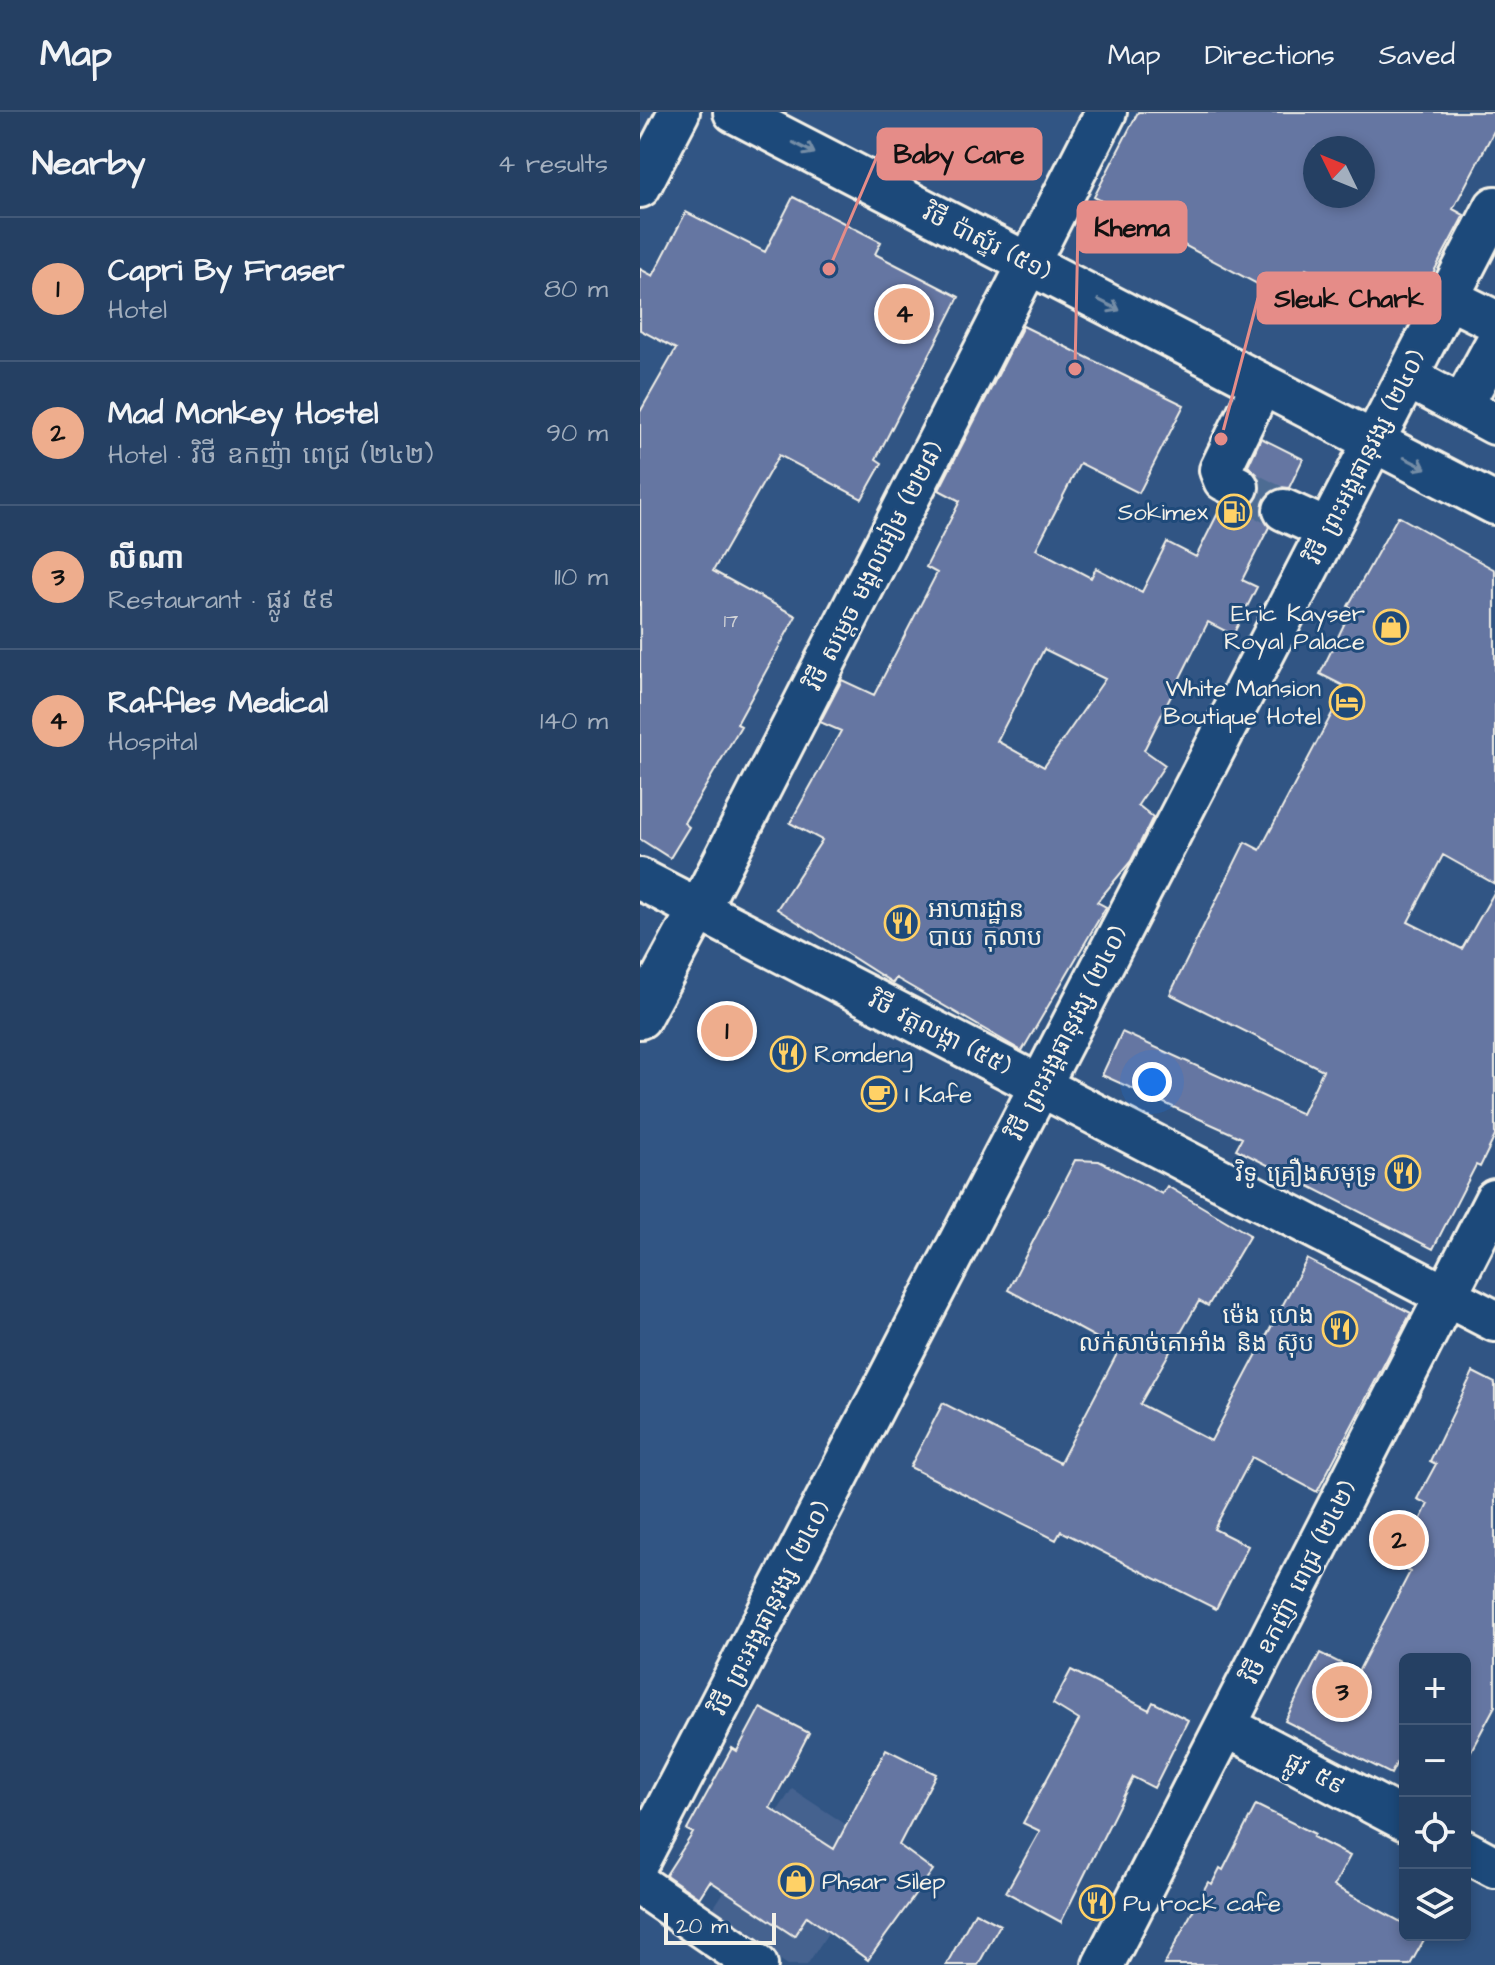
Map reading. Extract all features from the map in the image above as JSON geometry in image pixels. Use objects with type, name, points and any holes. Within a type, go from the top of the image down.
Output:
[{"type":"street","points":[[640,187],[679,112]]},
{"type":"street","name":"វិថី ប៉ាស្ទ័រ (៥១)","points":[[734,112],[1495,504]]},
{"type":"street","name":"វិថី សម្តេច មង្គលអៀម (២២៨)","points":[[640,1018],[699,909],[1106,112]]},
{"type":"street","name":"វិថី ព្រះអង្គផានុវង្ស (២៤០)","points":[[640,1859],[1495,207]]},
{"type":"street","points":[[1448,298],[1495,321]]},
{"type":"street","points":[[1407,377],[1478,415],[1495,345]]},
{"type":"street","points":[[1238,487],[1224,480],[1220,470],[1262,384]]},
{"type":"street","points":[[1284,510],[1328,530]]},
{"type":"street","name":"វិថី វត្តលង្កា (៥៥)","points":[[640,879],[1495,1321]]},
{"type":"street","name":"វិថី ឧកញ៉ា ពេជ្រ (២៤២)","points":[[1103,1965],[1495,1200]]},
{"type":"street","name":"ផ្លូវ ៥៩","points":[[1226,1726],[1399,1817]]},
{"type":"street","points":[[1471,1854],[1495,1867]]},
{"type":"street","points":[[640,1885],[757,1965]]},
{"type":"shaded area","name":"Phsar Silep","points":[[792,1789],[883,1849],[807,1965],[788,1965],[710,1913]]},
{"type":"building","points":[[1138,112],[1495,112],[1495,129],[1453,209],[1464,215],[1407,322],[1306,269],[1289,301],[1094,197]]},
{"type":"building","points":[[793,197],[881,242],[875,254],[959,297],[876,459],[882,463],[862,499],[779,455],[713,571],[796,616],[737,724],[741,726],[684,823],[689,827],[670,858],[640,839],[640,412],[676,349],[640,330],[640,269],[653,276],[686,212],[765,252]]},
{"type":"building","points":[[1023,326],[1184,405],[1139,493],[1080,463],[1036,549],[1091,578],[1096,568],[1142,592],[1167,542],[1196,557],[1222,505],[1240,510],[1250,507],[1258,498],[1261,485],[1257,474],[1248,466],[1261,438],[1303,459],[1289,488],[1271,491],[1263,501],[1261,513],[1269,527],[1242,580],[1257,587],[1233,635],[1208,622],[1144,750],[1165,765],[1138,805],[1153,817],[1131,861],[1097,902],[1106,907],[1022,1051],[896,978],[893,983],[777,909],[822,840],[790,823],[841,731],[820,722],[842,680],[874,695],[937,573],[926,567],[960,501],[939,490]],"holes":[[[1044,649],[1105,679],[1044,767],[997,741]]]},
{"type":"building","points":[[1398,516],[1495,570],[1495,884],[1443,855],[1408,922],[1462,949],[1495,891],[1495,1136],[1480,1167],[1476,1165],[1433,1249],[1236,1149],[1242,1138],[1102,1075],[1122,1032],[1302,1114],[1323,1070],[1170,994],[1245,842],[1260,850],[1346,687],[1320,674],[1352,608],[1348,606]]},
{"type":"building","points":[[1075,1160],[1099,1161],[1162,1194],[1167,1186],[1250,1235],[1208,1306],[1199,1301],[1140,1404],[1211,1441],[1307,1259],[1411,1313],[1317,1492],[1252,1457],[1214,1529],[1248,1546],[1216,1609],[1061,1531],[1056,1540],[910,1467],[943,1403],[1060,1463],[1119,1350],[1008,1290]]},
{"type":"building","points":[[1473,1372],[1495,1383],[1495,1706],[1471,1751],[1471,1653],[1399,1653],[1399,1758],[1391,1774],[1285,1721],[1320,1653],[1358,1672],[1410,1572],[1398,1566],[1428,1504],[1417,1499],[1436,1464],[1430,1461]]},
{"type":"building","points":[[1071,1670],[1149,1710],[1153,1702],[1188,1720],[1154,1788],[1133,1777],[1061,1922],[1006,1892],[1040,1831],[1023,1823],[1079,1720],[1053,1704]]},
{"type":"building","points":[[760,1708],[809,1733],[770,1808],[834,1849],[886,1749],[936,1774],[899,1845],[933,1870],[868,1960],[807,1916],[794,1936],[710,1881],[699,1898],[666,1875],[693,1833],[687,1830],[732,1748],[737,1751]]},
{"type":"building","points":[[1256,1805],[1315,1834],[1313,1837],[1350,1856],[1334,1886],[1399,1921],[1399,1941],[1423,1941],[1410,1965],[1164,1965],[1208,1882],[1212,1884],[1220,1868],[1223,1870]]},
{"type":"building","points":[[975,1912],[1000,1925],[978,1965],[946,1965]]},
{"type":"tunnel","points":[[1238,487],[1284,510]]},
{"type":"place","name":"Baby Care","points":[[829,269]]},
{"type":"place","name":"Raffles Medical","points":[[904,314]]},
{"type":"place","name":"Khema","points":[[1075,369]]},
{"type":"place","name":"Sleuk Chark","points":[[1221,439]]},
{"type":"place","name":"Sokimex","points":[[1234,512]]},
{"type":"place","name":"Eric Kayser Royal Palace","points":[[1391,627]]},
{"type":"place","name":"White Mansion Boutique Hotel","points":[[1347,702]]},
{"type":"place","name":"អាហារដ្ឋាន បាយ កុលាប","points":[[902,923]]},
{"type":"place","name":"Capri By Fraser","points":[[727,1031]]},
{"type":"place","name":"Romdeng","points":[[788,1054]]},
{"type":"place","name":"I Kafe","points":[[879,1094]]},
{"type":"place","name":"វិទូ គ្រឿងសមុទ្រ","points":[[1403,1173]]},
{"type":"place","name":"ម៉េង ហេង លក់សាច់គោអាំង និង ស៊ុប","points":[[1340,1329]]},
{"type":"place","name":"Mad Monkey Hostel","points":[[1399,1540]]},
{"type":"place","name":"លីណា","points":[[1342,1692]]},
{"type":"place","name":"Phsar Silep","points":[[796,1881]]},
{"type":"place","name":"Pu rock cafe","points":[[1097,1903]]}]
